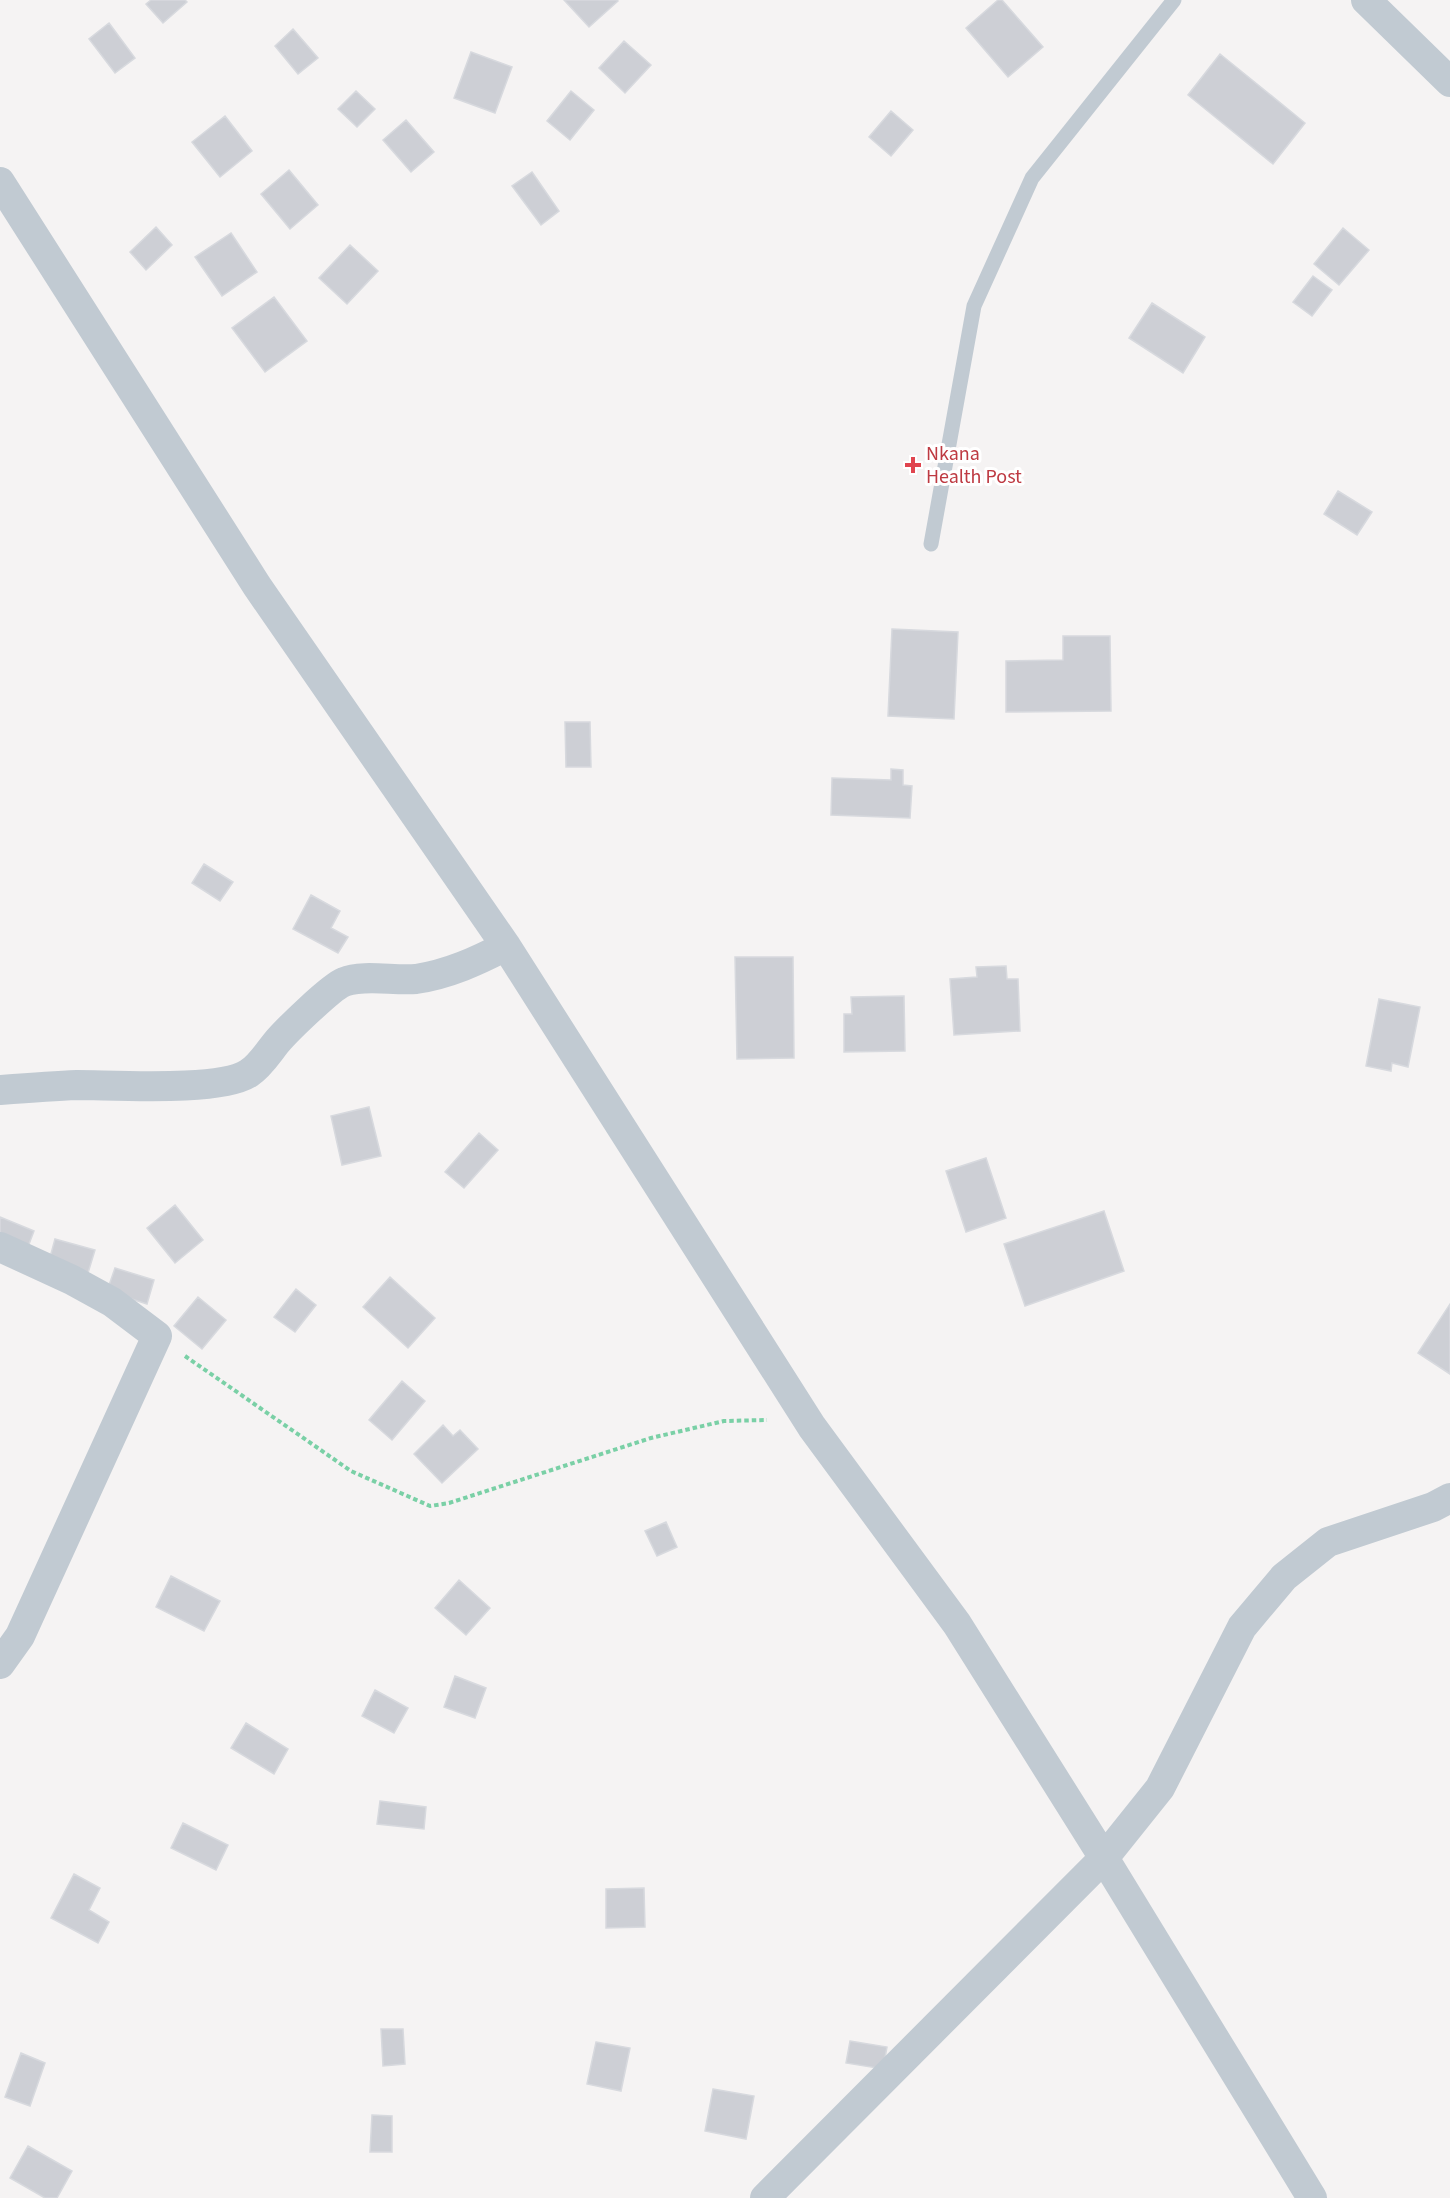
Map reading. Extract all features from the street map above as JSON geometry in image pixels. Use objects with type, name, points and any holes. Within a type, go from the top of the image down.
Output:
[{"type":"street","points":[[1366,0],[1450,82]]},
{"type":"street","points":[[0,182],[257,586],[506,946],[812,1427],[957,1624],[1104,1858],[1312,2198]]},
{"type":"street","points":[[0,1090],[74,1085],[193,1085],[240,1078],[249,1073],[279,1040],[338,984],[356,979],[415,979],[443,973],[469,965],[506,946]]},
{"type":"street","points":[[0,1247],[72,1280],[112,1302],[158,1336],[20,1636],[0,1664]]},
{"type":"street","points":[[765,2198],[1104,1858],[1160,1788],[1242,1627],[1284,1577],[1328,1542],[1433,1507],[1450,1498]]},
{"type":"lane","points":[[931,544],[974,306],[1032,178],[1174,0]]},
{"type":"path","points":[[158,1336],[351,1471],[430,1506],[450,1503],[651,1438],[724,1421],[764,1420],[812,1427]]},
{"type":"building","points":[[151,0],[185,0],[187,2],[163,23],[146,4]]},
{"type":"building","points":[[564,0],[617,0],[618,1],[589,27]]},
{"type":"building","points":[[998,0],[1002,0],[1043,47],[1008,77],[966,28]]},
{"type":"building","points":[[109,23],[135,58],[115,73],[89,39]]},
{"type":"building","points":[[293,29],[318,58],[298,74],[275,46]]},
{"type":"building","points":[[624,41],[651,65],[625,93],[599,68]]},
{"type":"building","points":[[471,52],[512,67],[495,113],[454,98]]},
{"type":"building","points":[[1220,54],[1305,123],[1273,164],[1188,95]]},
{"type":"building","points":[[356,91],[375,109],[357,127],[338,109]]},
{"type":"building","points":[[571,91],[594,110],[570,140],[547,121]]},
{"type":"building","points":[[891,111],[913,130],[891,156],[869,137]]},
{"type":"building","points":[[225,116],[252,151],[220,177],[192,142]]},
{"type":"building","points":[[406,120],[434,152],[411,172],[383,140]]},
{"type":"building","points":[[289,170],[318,205],[290,229],[261,194]]},
{"type":"building","points":[[532,172],[559,211],[541,225],[512,186]]},
{"type":"building","points":[[156,227],[172,245],[146,270],[130,252]]},
{"type":"building","points":[[1343,228],[1369,250],[1339,285],[1314,264]]},
{"type":"building","points":[[231,233],[257,272],[222,296],[195,257]]},
{"type":"building","points":[[350,245],[378,271],[347,304],[319,278]]},
{"type":"building","points":[[1313,276],[1332,290],[1312,316],[1293,302]]},
{"type":"building","points":[[274,297],[307,341],[265,372],[232,328]]},
{"type":"building","points":[[1152,303],[1205,337],[1183,373],[1129,338]]},
{"type":"building","points":[[1338,491],[1372,512],[1357,535],[1324,514]]},
{"type":"building","points":[[892,629],[958,632],[954,719],[888,716]]},
{"type":"building","points":[[1063,636],[1110,636],[1111,711],[1006,712],[1006,661],[1063,660]]},
{"type":"building","points":[[565,722],[590,722],[591,767],[566,767]]},
{"type":"building","points":[[891,769],[903,770],[903,785],[912,786],[910,818],[831,815],[832,778],[891,780]]},
{"type":"building","points":[[204,864],[233,882],[220,901],[192,883]]},
{"type":"building","points":[[311,895],[340,911],[331,928],[348,937],[338,953],[293,929]]},
{"type":"building","points":[[735,957],[793,957],[794,1058],[737,1059]]},
{"type":"building","points":[[1006,966],[1007,979],[1018,979],[1020,1031],[954,1035],[950,979],[977,977],[976,967]]},
{"type":"building","points":[[904,996],[905,1051],[844,1052],[844,1014],[852,1014],[851,997]]},
{"type":"building","points":[[1379,999],[1420,1007],[1408,1067],[1392,1063],[1391,1071],[1366,1066]]},
{"type":"building","points":[[369,1107],[381,1156],[342,1165],[331,1116]]},
{"type":"building","points":[[479,1133],[498,1150],[464,1188],[445,1172]]},
{"type":"building","points":[[986,1158],[1006,1218],[966,1232],[946,1171]]},
{"type":"building","points":[[175,1205],[203,1240],[175,1263],[147,1228]]},
{"type":"building","points":[[1104,1211],[1124,1271],[1025,1306],[1004,1244]]},
{"type":"building","points":[[0,1217],[34,1231],[26,1252],[0,1243]]},
{"type":"building","points":[[55,1239],[95,1250],[88,1273],[49,1261]]},
{"type":"building","points":[[115,1268],[154,1280],[147,1304],[107,1291]]},
{"type":"building","points":[[390,1277],[435,1318],[408,1348],[363,1307]]},
{"type":"building","points":[[296,1289],[316,1305],[295,1332],[274,1317]]},
{"type":"building","points":[[198,1297],[226,1320],[202,1349],[174,1326]]},
{"type":"building","points":[[1450,1304],[1450,1374],[1418,1353]]},
{"type":"building","points":[[402,1381],[425,1401],[392,1440],[369,1420]]},
{"type":"building","points":[[443,1425],[453,1436],[460,1430],[478,1449],[442,1483],[414,1454]]},
{"type":"building","points":[[666,1522],[677,1547],[657,1556],[645,1531]]},
{"type":"building","points":[[171,1576],[220,1601],[204,1631],[156,1607]]},
{"type":"building","points":[[459,1580],[490,1608],[466,1635],[435,1608]]},
{"type":"building","points":[[455,1676],[486,1688],[475,1718],[444,1707]]},
{"type":"building","points":[[375,1690],[408,1708],[394,1733],[362,1716]]},
{"type":"building","points":[[246,1723],[288,1749],[274,1774],[231,1748]]},
{"type":"building","points":[[380,1801],[426,1807],[424,1829],[377,1824]]},
{"type":"building","points":[[183,1823],[228,1845],[216,1870],[171,1848]]},
{"type":"building","points":[[74,1874],[100,1888],[89,1910],[109,1922],[98,1943],[51,1918]]},
{"type":"building","points":[[644,1888],[645,1927],[606,1928],[606,1889]]},
{"type":"building","points":[[381,2029],[403,2029],[405,2064],[383,2066]]},
{"type":"building","points":[[850,2041],[887,2047],[883,2069],[846,2063]]},
{"type":"building","points":[[596,2042],[630,2048],[621,2091],[587,2084]]},
{"type":"building","points":[[21,2053],[45,2063],[30,2106],[5,2097]]},
{"type":"building","points":[[713,2089],[754,2096],[746,2139],[705,2131]]},
{"type":"building","points":[[372,2115],[392,2116],[392,2152],[370,2152]]},
{"type":"building","points":[[28,2146],[72,2171],[57,2198],[45,2198],[10,2178]]},
{"type":"place","name":"Nkana Health Post","points":[[913,465]]}]
